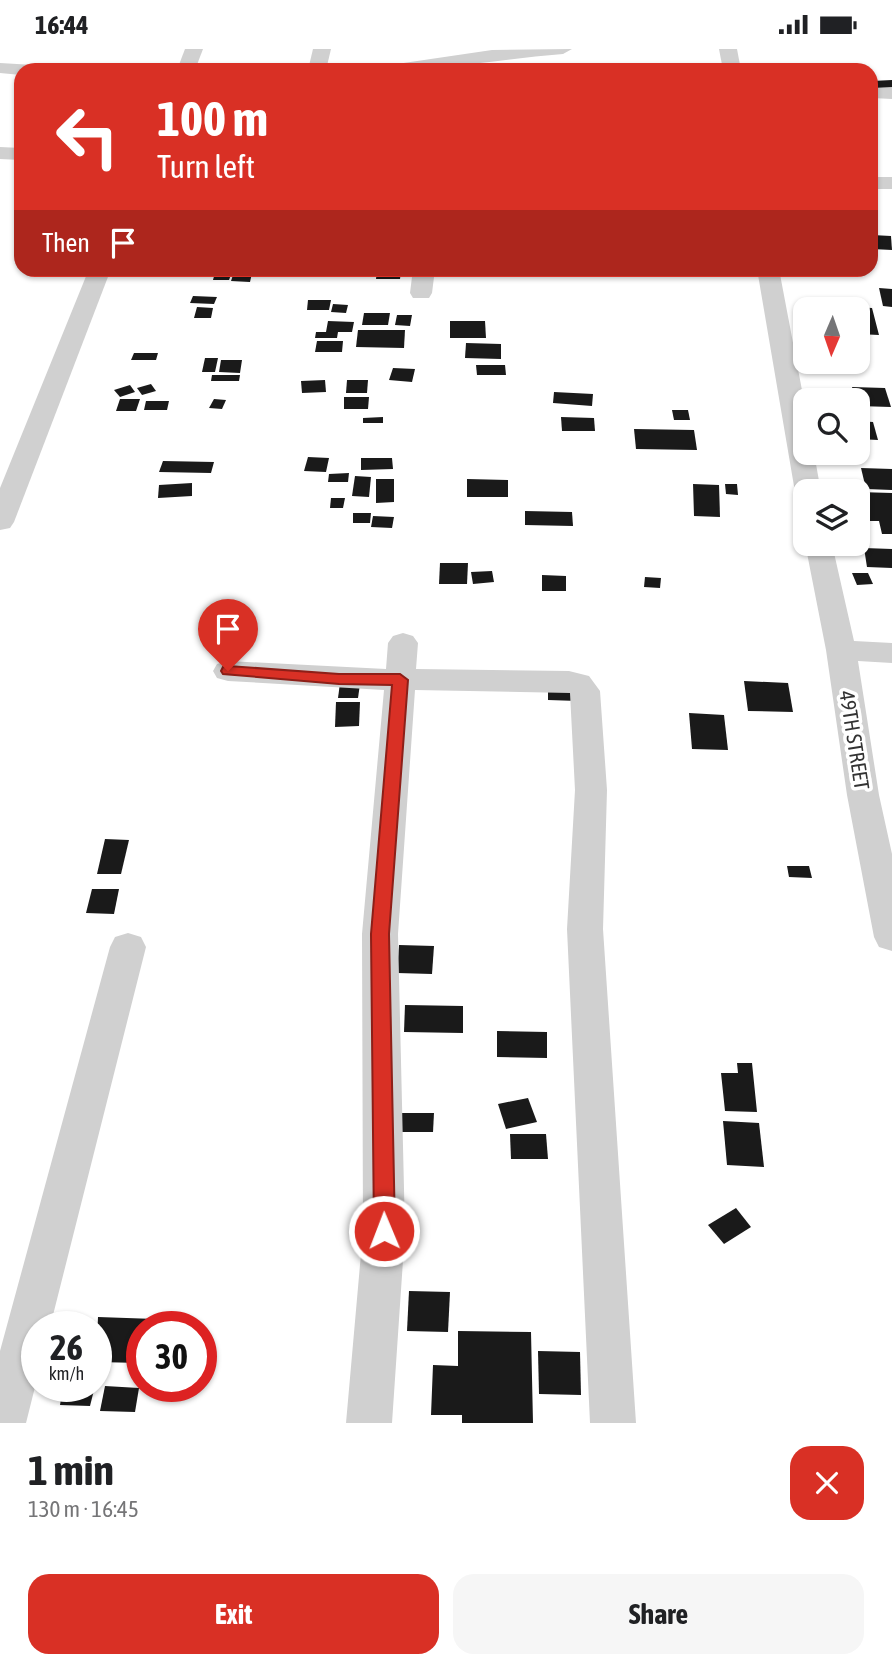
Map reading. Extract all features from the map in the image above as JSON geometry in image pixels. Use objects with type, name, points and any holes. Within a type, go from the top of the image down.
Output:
[{"type":"street","points":[[7,68],[28,49]]},
{"type":"street","points":[[421,63],[457,55],[563,49]]},
{"type":"street","points":[[0,522],[97,277]]},
{"type":"street","points":[[421,293],[423,277]]},
{"type":"street","points":[[769,277],[806,479]]},
{"type":"street","name":"49TH STREET","points":[[821,556],[841,650],[863,795],[892,937]]},
{"type":"street","points":[[369,1423],[384,1231],[380,934],[402,643]]},
{"type":"street","points":[[841,650],[892,653]]},
{"type":"street","points":[[228,671],[339,679],[569,681],[578,683],[585,691],[591,790],[585,929],[613,1423]]},
{"type":"street","points":[[4,1423],[128,947]]},
{"type":"building","points":[[892,80],[892,90],[878,90],[878,81]]},
{"type":"building","points":[[878,235],[891,236],[892,250],[878,249]]},
{"type":"building","points":[[214,277],[230,277],[229,280],[213,280]]},
{"type":"building","points":[[232,277],[251,277],[250,282],[231,281]]},
{"type":"building","points":[[376,277],[400,277],[400,279]]},
{"type":"building","points":[[879,288],[892,289],[892,307],[883,306]]},
{"type":"building","points":[[193,296],[217,297],[214,304],[190,303]]},
{"type":"building","points":[[308,300],[331,300],[329,310],[307,310]]},
{"type":"building","points":[[333,304],[348,305],[346,313],[331,312]]},
{"type":"building","points":[[197,307],[213,308],[211,318],[194,318]]},
{"type":"building","points":[[870,308],[872,308],[879,335],[870,335]]},
{"type":"building","points":[[364,313],[390,313],[388,325],[362,325]]},
{"type":"building","points":[[397,315],[412,315],[410,326],[395,325]]},
{"type":"building","points":[[328,321],[354,322],[352,332],[338,332],[337,338],[315,338],[316,332],[326,332]]},
{"type":"building","points":[[450,321],[485,321],[486,338],[450,338]]},
{"type":"building","points":[[358,330],[405,330],[404,348],[356,347]]},
{"type":"building","points":[[317,341],[343,341],[342,352],[315,352]]},
{"type":"building","points":[[466,343],[501,344],[501,359],[465,358]]},
{"type":"building","points":[[134,353],[158,353],[156,360],[131,360]]},
{"type":"building","points":[[205,358],[218,358],[215,372],[202,372]]},
{"type":"building","points":[[221,360],[242,360],[240,373],[219,372]]},
{"type":"building","points":[[476,365],[505,365],[506,375],[477,375]]},
{"type":"building","points":[[393,368],[415,369],[412,382],[389,380]]},
{"type":"building","points":[[212,375],[240,375],[239,381],[211,381]]},
{"type":"building","points":[[325,380],[326,392],[302,393],[301,381]]},
{"type":"building","points":[[347,380],[368,380],[367,393],[346,393]]},
{"type":"building","points":[[151,384],[156,391],[142,395],[137,388]]},
{"type":"building","points":[[130,385],[135,392],[120,397],[114,390]]},
{"type":"building","points":[[852,387],[885,388],[891,407],[870,406],[870,388]]},
{"type":"building","points":[[554,392],[593,394],[592,406],[553,403]]},
{"type":"building","points":[[344,397],[369,397],[368,409],[344,409]]},
{"type":"building","points":[[120,399],[140,399],[136,411],[116,411]]},
{"type":"building","points":[[214,399],[226,400],[222,409],[209,408]]},
{"type":"building","points":[[146,401],[169,401],[167,410],[144,410]]},
{"type":"building","points":[[672,410],[688,410],[690,420],[674,420]]},
{"type":"building","points":[[383,417],[383,423],[363,423],[363,418]]},
{"type":"building","points":[[561,417],[594,418],[595,431],[562,431]]},
{"type":"building","points":[[870,422],[873,422],[878,440],[870,440]]},
{"type":"building","points":[[634,429],[694,430],[697,450],[636,449]]},
{"type":"building","points":[[308,457],[329,458],[326,472],[304,471]]},
{"type":"building","points":[[361,458],[392,458],[393,469],[361,470]]},
{"type":"building","points":[[163,461],[214,462],[211,473],[159,472]]},
{"type":"building","points":[[861,468],[892,469],[892,490],[870,489],[870,479],[864,479]]},
{"type":"building","points":[[349,473],[348,482],[328,482],[329,474]]},
{"type":"building","points":[[355,476],[371,477],[369,497],[352,496]]},
{"type":"building","points":[[376,479],[394,479],[394,502],[376,503]]},
{"type":"building","points":[[467,479],[508,480],[508,497],[467,497]]},
{"type":"building","points":[[192,483],[192,496],[158,498],[159,485]]},
{"type":"building","points":[[693,484],[719,485],[720,517],[694,516]]},
{"type":"building","points":[[725,484],[737,484],[738,495],[726,494]]},
{"type":"building","points":[[870,492],[892,493],[892,534],[882,534],[879,521],[870,521]]},
{"type":"building","points":[[331,498],[345,498],[343,508],[330,508]]},
{"type":"building","points":[[525,511],[572,512],[573,526],[525,525]]},
{"type":"building","points":[[353,513],[371,513],[370,523],[353,523]]},
{"type":"building","points":[[373,516],[394,517],[392,528],[371,527]]},
{"type":"building","points":[[870,548],[892,549],[892,568],[867,567],[865,556],[870,556]]},
{"type":"building","points":[[440,563],[468,563],[467,584],[439,584]]},
{"type":"building","points":[[492,571],[494,582],[473,584],[471,572]]},
{"type":"building","points":[[852,573],[868,573],[873,584],[857,585]]},
{"type":"building","points":[[542,575],[566,576],[566,591],[542,591]]},
{"type":"building","points":[[645,577],[661,578],[660,588],[644,587]]},
{"type":"building","points":[[744,681],[788,683],[793,712],[748,711]]},
{"type":"building","points":[[340,683],[360,684],[358,698],[338,698]]},
{"type":"building","points":[[548,687],[577,687],[578,701],[548,700]]},
{"type":"building","points":[[336,702],[360,702],[359,726],[335,727]]},
{"type":"building","points":[[689,713],[724,715],[728,750],[692,749]]},
{"type":"building","points":[[105,839],[129,840],[121,874],[97,874]]},
{"type":"building","points":[[787,866],[809,866],[812,878],[789,877]]},
{"type":"building","points":[[92,889],[119,889],[114,914],[86,913]]},
{"type":"building","points":[[399,945],[434,946],[432,974],[397,973]]},
{"type":"building","points":[[405,1005],[463,1006],[463,1033],[404,1032]]},
{"type":"building","points":[[497,1031],[547,1032],[547,1058],[497,1057]]},
{"type":"building","points":[[737,1063],[752,1063],[757,1112],[725,1111],[721,1073],[738,1073]]},
{"type":"building","points":[[528,1098],[537,1122],[506,1129],[498,1104]]},
{"type":"building","points":[[401,1113],[434,1113],[433,1132],[400,1132]]},
{"type":"building","points":[[723,1121],[759,1123],[764,1167],[727,1165]]},
{"type":"building","points":[[510,1134],[546,1134],[548,1159],[511,1159]]},
{"type":"building","points":[[736,1208],[751,1227],[724,1244],[708,1225]]},
{"type":"building","points":[[409,1291],[450,1292],[448,1332],[407,1331]]},
{"type":"building","points":[[112,1317],[126,1318],[126,1363],[112,1362]]},
{"type":"building","points":[[458,1331],[531,1332],[533,1423],[462,1423],[462,1415],[431,1415],[433,1365],[458,1366]]},
{"type":"building","points":[[538,1351],[580,1352],[581,1395],[539,1394]]},
{"type":"building","points":[[112,1386],[126,1387],[126,1402],[137,1402],[135,1412],[100,1411],[102,1402],[112,1402]]},
{"type":"building","points":[[60,1402],[91,1402],[90,1406],[60,1405]]},
{"type":"route","points":[[228,671],[339,679],[400,680],[380,934],[384,1231]]}]
